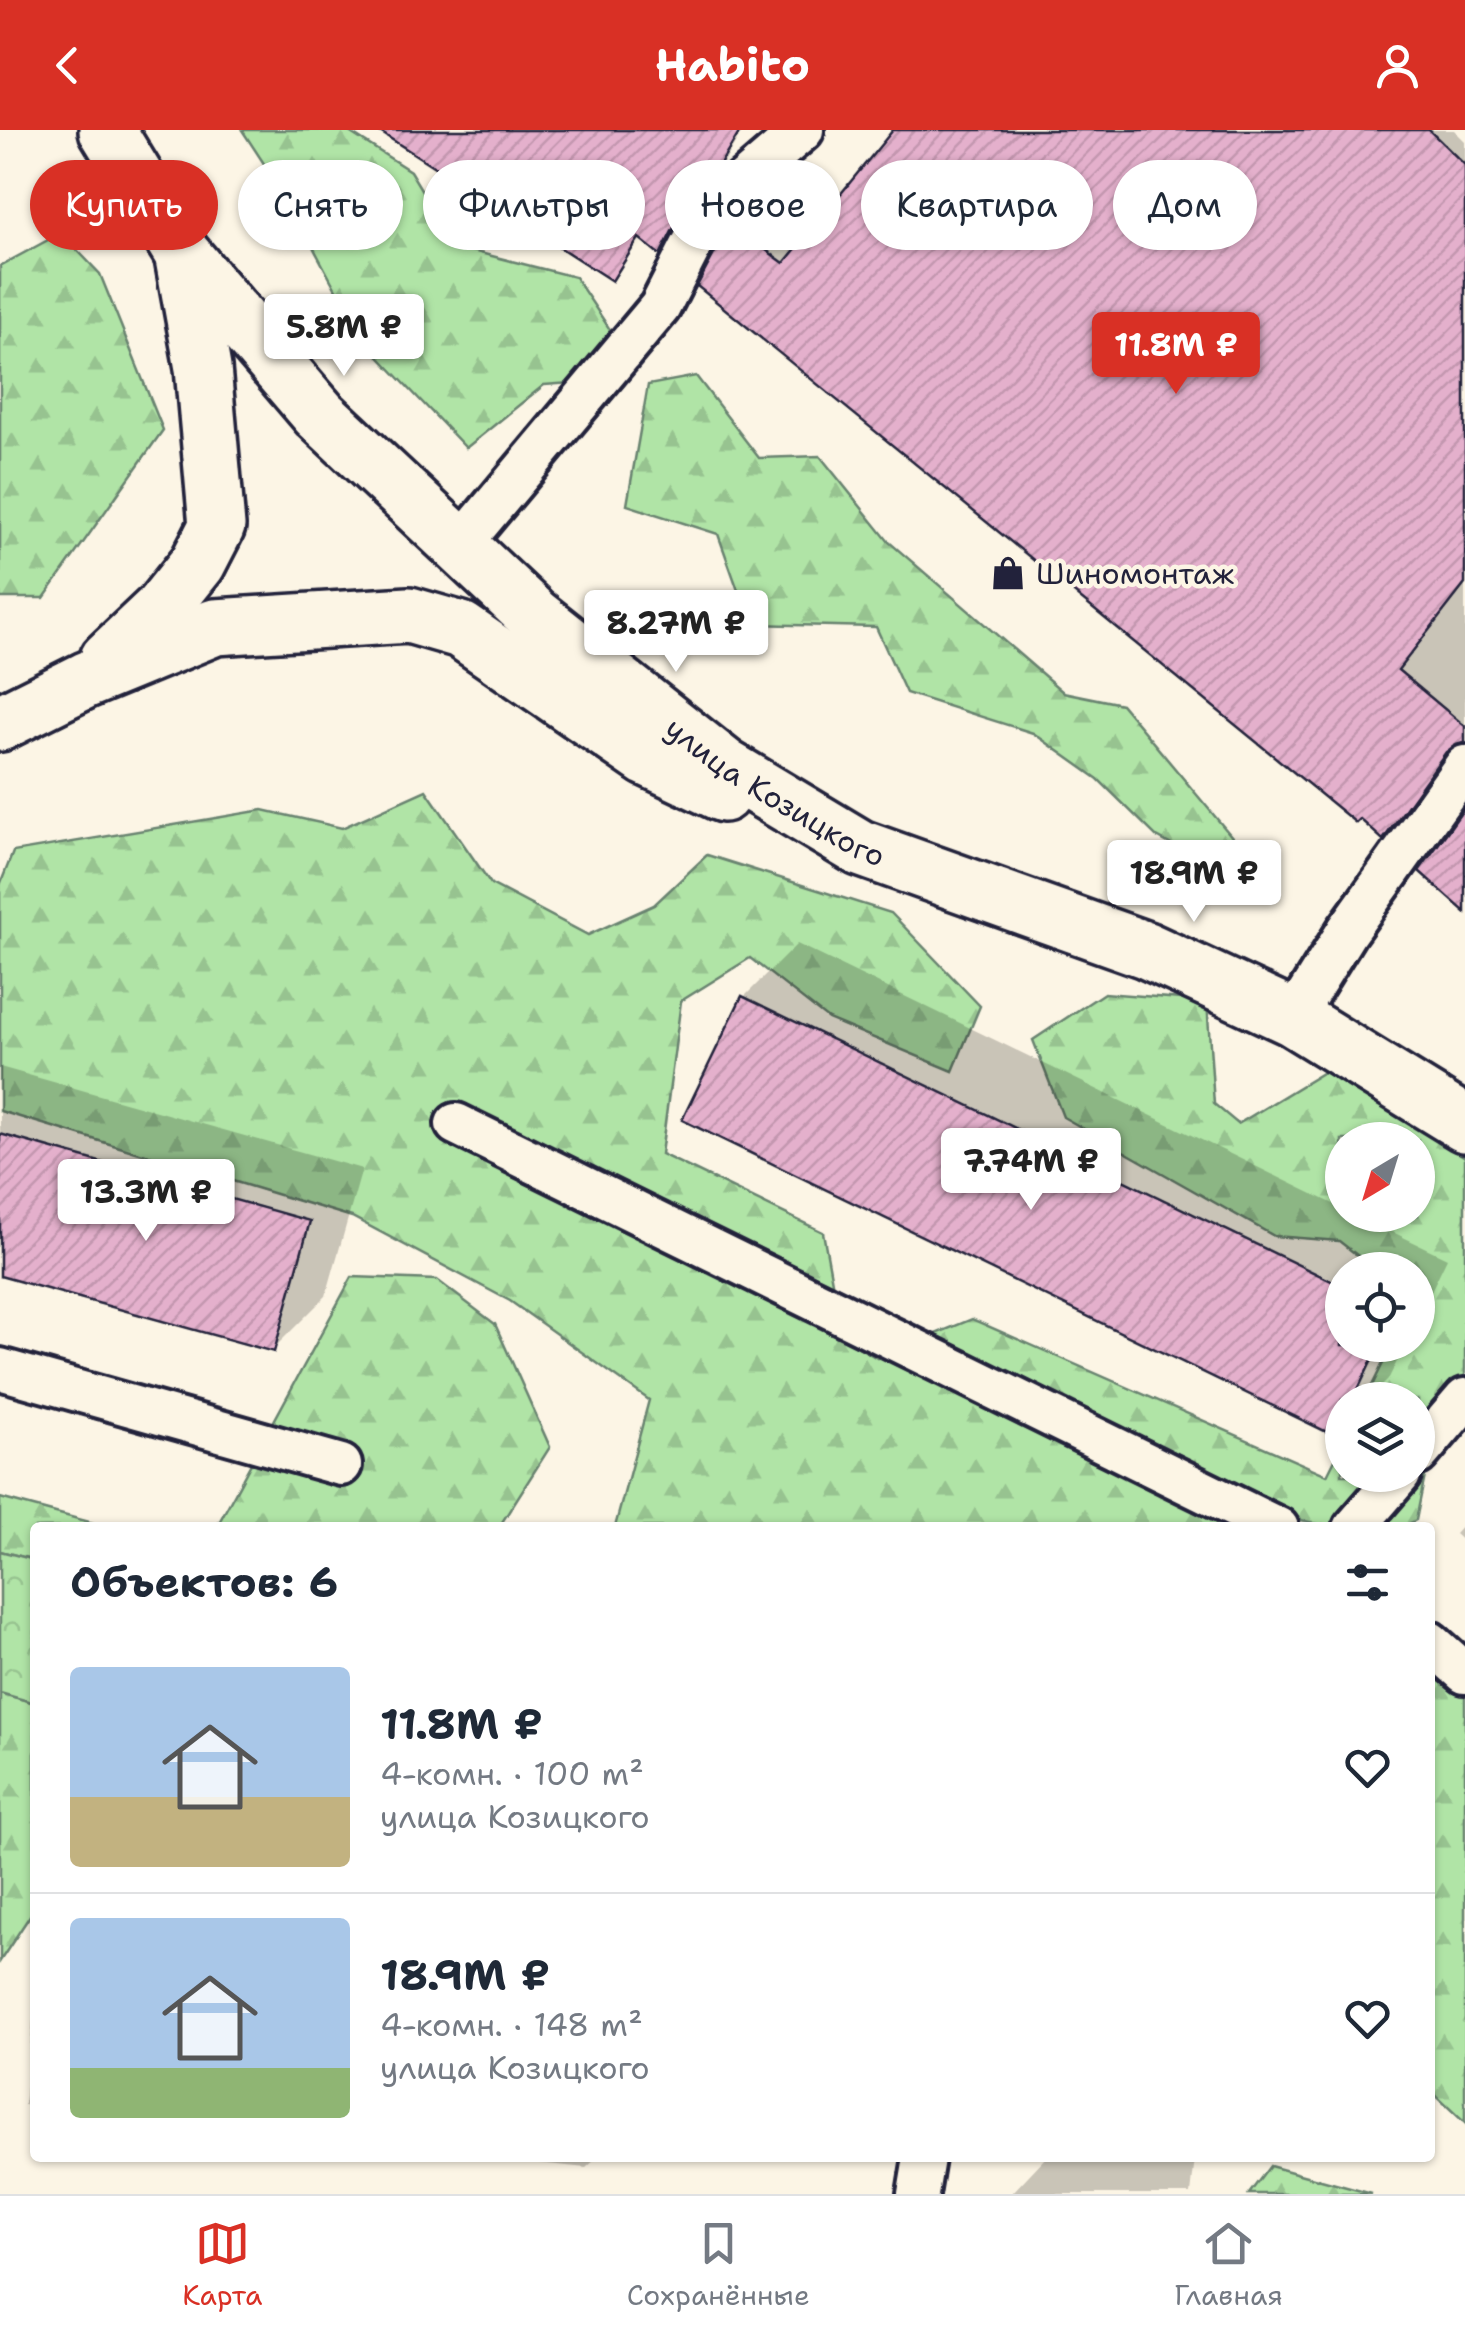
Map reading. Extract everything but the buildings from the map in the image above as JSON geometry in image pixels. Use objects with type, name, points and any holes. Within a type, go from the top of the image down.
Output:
[{"type":"street","name":"улица Козицкого","points":[[106,130],[183,255],[319,414],[534,616],[725,767],[860,848],[1146,950],[1293,1018],[1465,1124]]},
{"type":"street","points":[[86,680],[162,608],[198,563],[217,526],[203,368],[183,255]]},
{"type":"street","points":[[0,722],[86,680],[215,627],[409,615],[461,630],[647,758],[776,818],[860,848]]},
{"type":"lane","points":[[459,548],[660,307],[709,211],[804,130]]},
{"type":"lane","points":[[1293,1018],[1348,932],[1465,766]]},
{"type":"lane","points":[[456,1124],[1266,1522]]},
{"type":"lane","points":[[0,1369],[341,1465]]},
{"type":"lane","points":[[1435,1434],[1465,1399]]},
{"type":"lane","points":[[1359,1522],[1385,1492]]},
{"type":"lane","points":[[1435,1646],[1465,1673]]},
{"type":"lane","points":[[918,2194],[923,2162]]},
{"type":"green space","points":[[242,130],[346,130],[393,160],[262,160]]},
{"type":"green space","points":[[403,167],[423,192],[423,250],[468,250],[575,277],[611,331],[585,382],[544,385],[466,448],[363,340],[315,250],[403,250]]},
{"type":"green space","points":[[30,250],[77,250],[100,274],[163,430],[44,598],[0,598],[0,266]]},
{"type":"green space","points":[[696,376],[759,458],[820,456],[889,542],[1063,692],[1121,704],[1238,844],[1219,871],[1157,837],[1098,779],[1033,733],[906,693],[876,627],[750,624],[718,534],[627,505],[648,385]]},
{"type":"green space","points":[[426,790],[491,884],[588,935],[654,905],[707,855],[891,913],[980,1006],[953,1071],[828,1019],[750,958],[681,1001],[661,1154],[823,1232],[842,1337],[877,1358],[972,1319],[1325,1474],[1325,1492],[1422,1492],[1416,1520],[1310,1522],[1278,1513],[1272,1522],[616,1522],[649,1400],[510,1301],[352,1217],[0,1111],[0,885],[13,852],[263,810],[342,828]]},
{"type":"green space","points":[[1104,993],[1207,1001],[1214,1104],[1238,1124],[1332,1067],[1413,1122],[1325,1122],[1325,1232],[1435,1232],[1435,1137],[1465,1157],[1465,1420],[1435,1447],[1435,1382],[1374,1382],[1384,1362],[1435,1362],[1435,1252],[1353,1252],[1339,1241],[1274,1236],[1063,1117],[1033,1040]]},
{"type":"green space","points":[[352,1277],[437,1280],[495,1324],[550,1447],[502,1522],[219,1522]]},
{"type":"green space","points":[[0,1498],[89,1522],[30,1522],[30,1559],[0,1551]]},
{"type":"green space","points":[[0,1551],[30,1559],[30,1702],[0,1693]]},
{"type":"green space","points":[[1435,1648],[1465,1652],[1465,2123],[1435,2095]]},
{"type":"green space","points":[[0,1693],[30,1702],[30,1916],[0,1961]]},
{"type":"green space","points":[[1270,2166],[1372,2194],[1249,2194]]},
{"type":"place","name":"Шиномонтаж","points":[[1008,573]]}]
